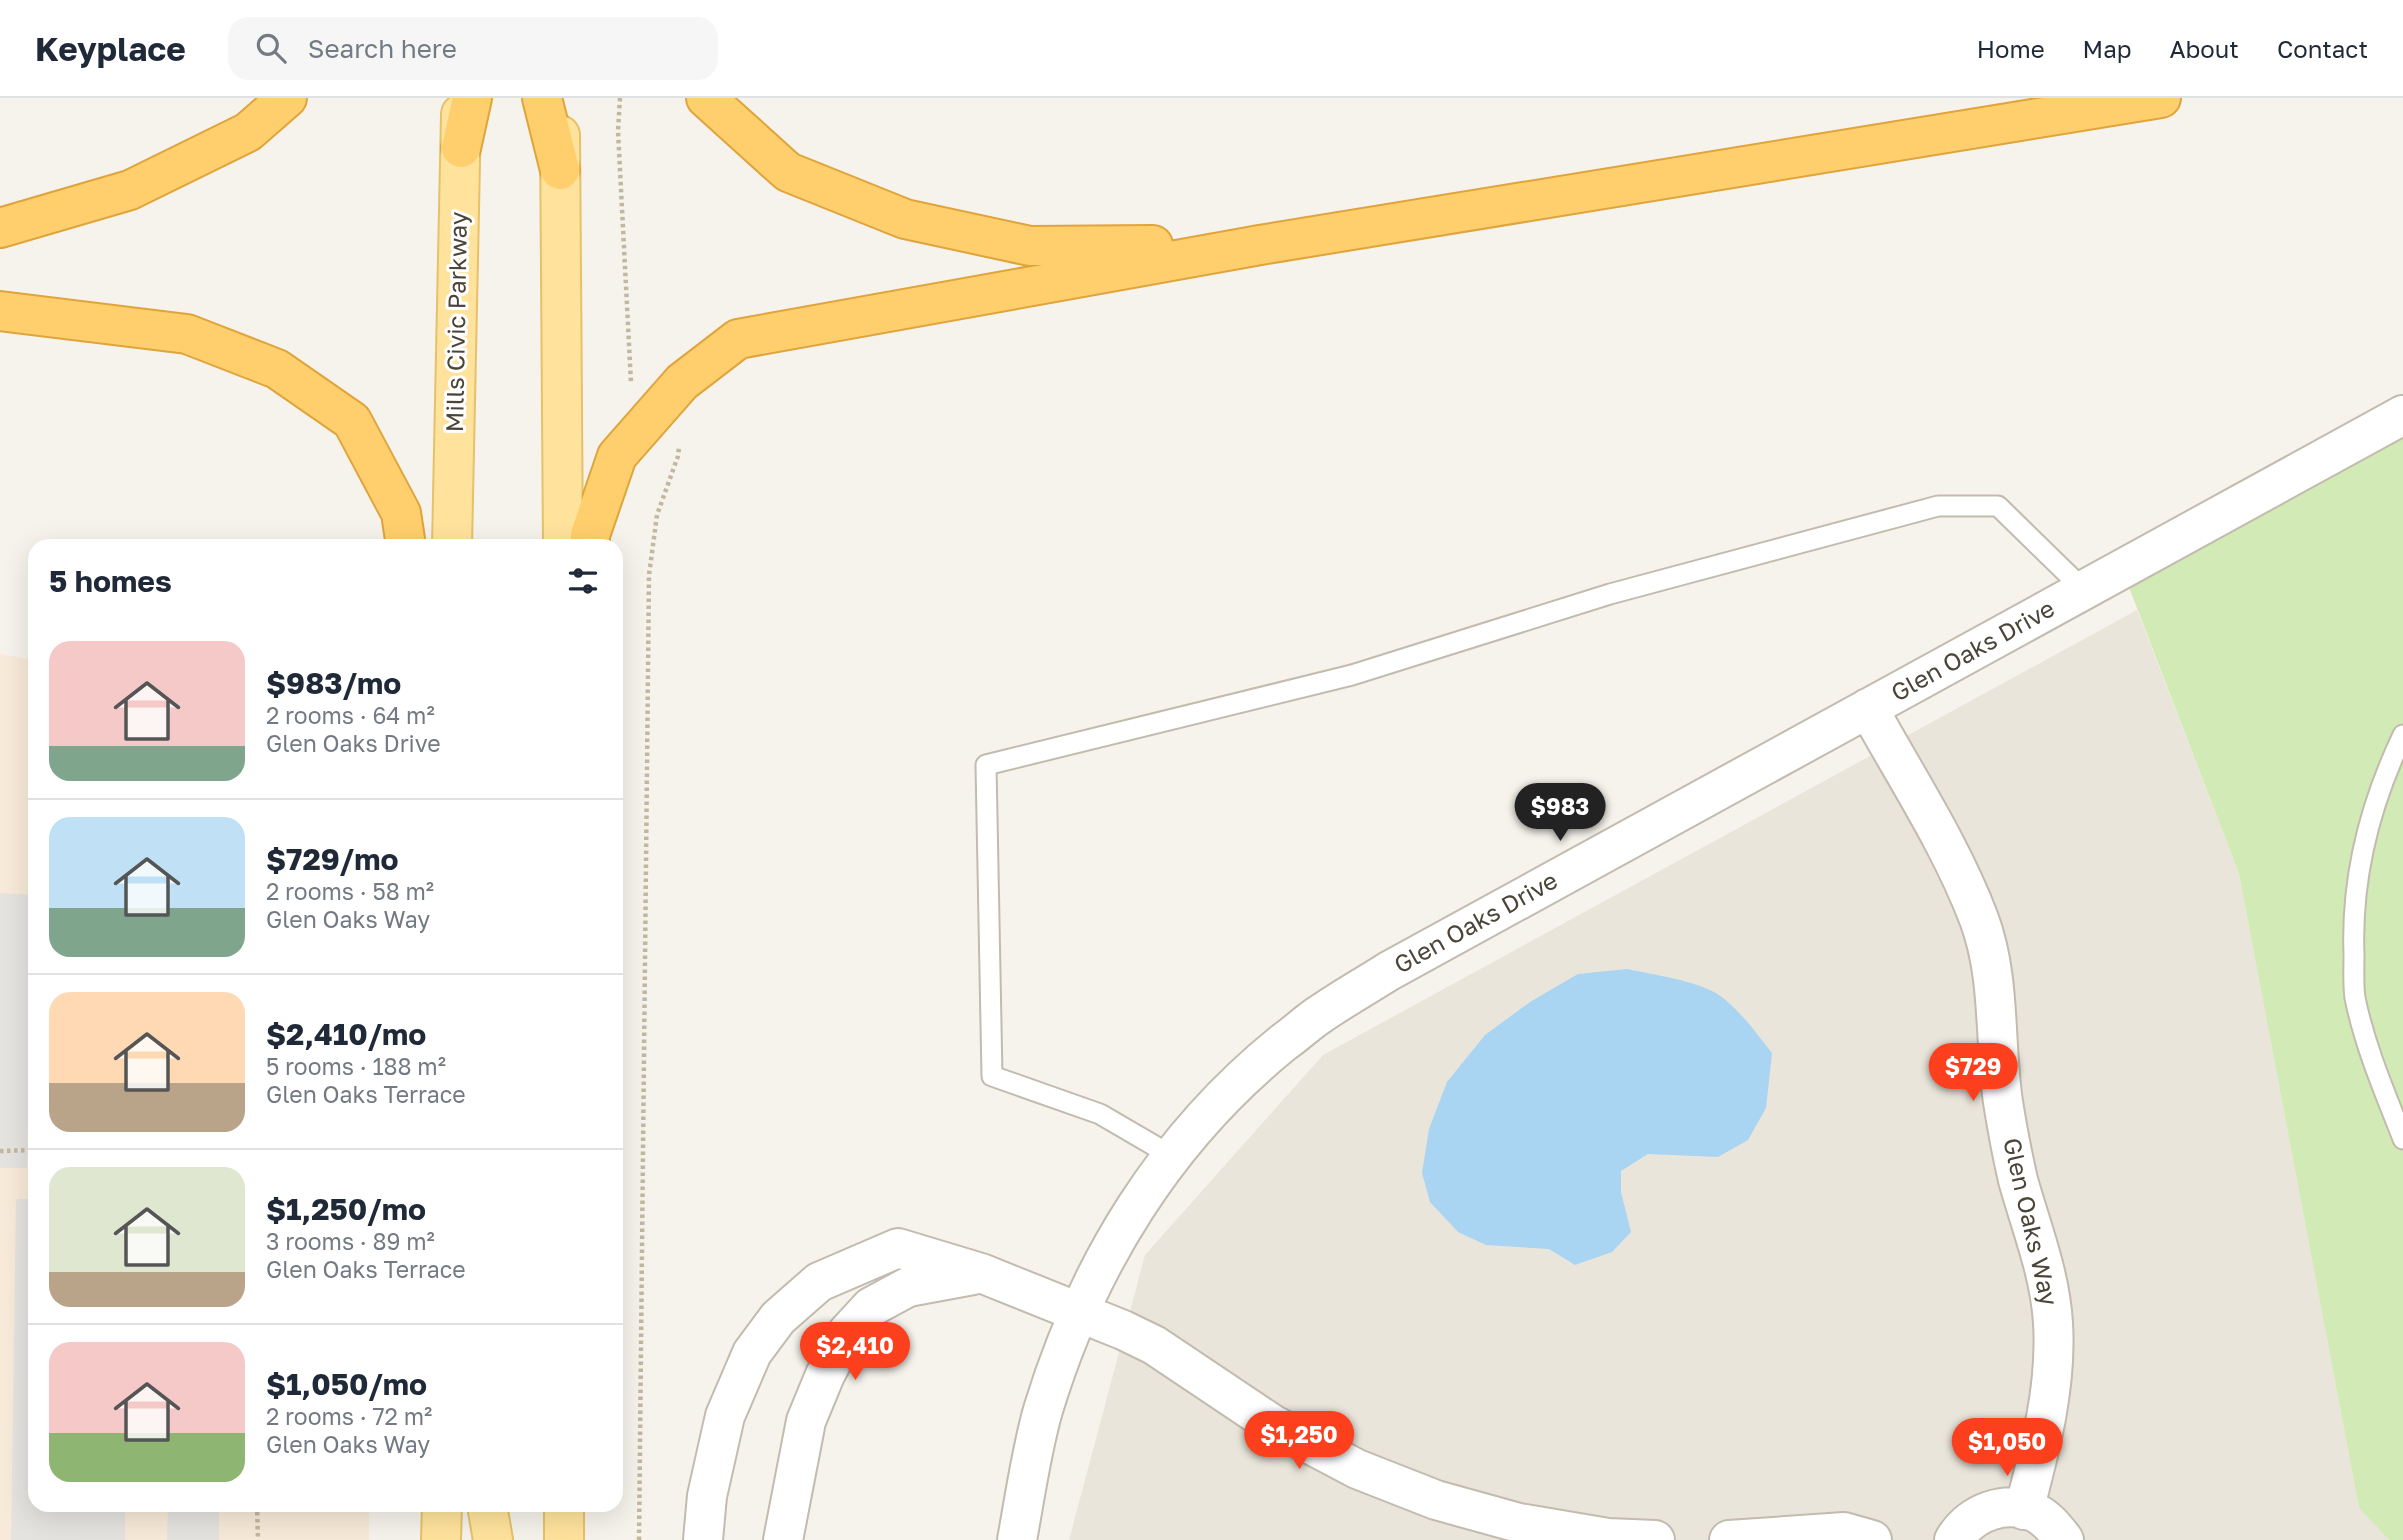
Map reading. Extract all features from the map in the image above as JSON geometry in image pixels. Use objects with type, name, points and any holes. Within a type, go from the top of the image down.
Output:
[{"type":"highway","points":[[0,228],[130,190],[248,132],[287,98]]},
{"type":"highway","points":[[461,148],[472,98]]},
{"type":"highway","points":[[542,98],[560,170]]},
{"type":"highway","points":[[706,98],[788,172],[905,219],[1030,246],[1260,244]]},
{"type":"highway","points":[[590,539],[617,456],[682,382],[738,339],[1260,244],[2161,98]]},
{"type":"highway","points":[[0,311],[187,334],[277,369],[352,421],[401,513],[405,539]]},
{"type":"main road","name":"Mills Civic Parkway","points":[[452,539],[461,98]]},
{"type":"main road","points":[[561,98],[563,539]]},
{"type":"main road","points":[[441,1540],[442,1512]]},
{"type":"main road","points":[[488,1512],[493,1540]]},
{"type":"main road","points":[[564,1512],[564,1540]]},
{"type":"street","name":"Glen Oaks Drive","points":[[1017,1540],[1043,1411],[1079,1310],[1107,1253],[1149,1186],[1200,1121],[1255,1066],[1320,1013],[1390,971],[2403,415]]},
{"type":"street","name":"Glen Oaks Way","points":[[1868,708],[1954,863],[1979,921],[1993,976],[2003,1101],[2018,1178],[2042,1259],[2053,1323],[2052,1381],[2043,1438],[2024,1510]]},
{"type":"street","points":[[703,1540],[707,1496],[725,1416],[752,1353],[778,1318],[819,1282],[898,1248],[981,1273],[1079,1310],[1154,1345],[1272,1424],[1368,1473],[1436,1500],[1519,1523],[1608,1538],[1655,1540]]},
{"type":"street","points":[[783,1540],[806,1421],[825,1375],[847,1333],[871,1307],[908,1287],[981,1273]]},
{"type":"street","points":[[1954,1540],[1960,1530],[1975,1517],[1994,1509],[2015,1508],[2035,1513],[2052,1524],[2064,1540]]},
{"type":"street","points":[[1729,1540],[1843,1532],[1872,1540]]},
{"type":"lane","points":[[1172,1156],[1100,1114],[992,1076],[986,765],[1352,675],[1610,594],[1938,506],[1998,506],[2084,590]]},
{"type":"lane","points":[[2403,735],[2387,769],[2361,855],[2353,922],[2355,996],[2365,1040],[2403,1139]]},
{"type":"path","points":[[620,98],[618,131],[629,381],[679,438],[678,456],[657,515],[649,575],[639,1540]]},
{"type":"path","points":[[0,1151],[28,1150]]},
{"type":"path","points":[[257,1512],[258,1540]]},
{"type":"shaded area","points":[[2137,610],[2239,874],[2359,1508],[2389,1540],[1069,1540],[1145,1255],[1323,1055]]},
{"type":"shaded area","points":[[0,654],[28,659],[28,1512],[369,1512],[369,1540],[0,1540]]},
{"type":"shaded area","points":[[0,893],[28,895],[28,1129],[27,1168],[0,1168]]},
{"type":"shaded area","points":[[16,1199],[28,1199],[28,1512],[125,1512],[125,1540],[11,1540]]},
{"type":"shaded area","points":[[168,1512],[219,1512],[219,1540],[167,1540]]},
{"type":"green space","points":[[2403,415],[2403,1540],[2389,1540],[2359,1508],[2239,874],[2122,569]]},
{"type":"water","points":[[1627,969],[1681,980],[1712,991],[1737,1010],[1772,1053],[1766,1108],[1748,1140],[1718,1157],[1648,1154],[1621,1171],[1621,1192],[1631,1232],[1612,1252],[1575,1265],[1549,1249],[1486,1245],[1458,1232],[1430,1202],[1422,1173],[1429,1129],[1447,1082],[1485,1035],[1530,1002],[1578,974]]}]
